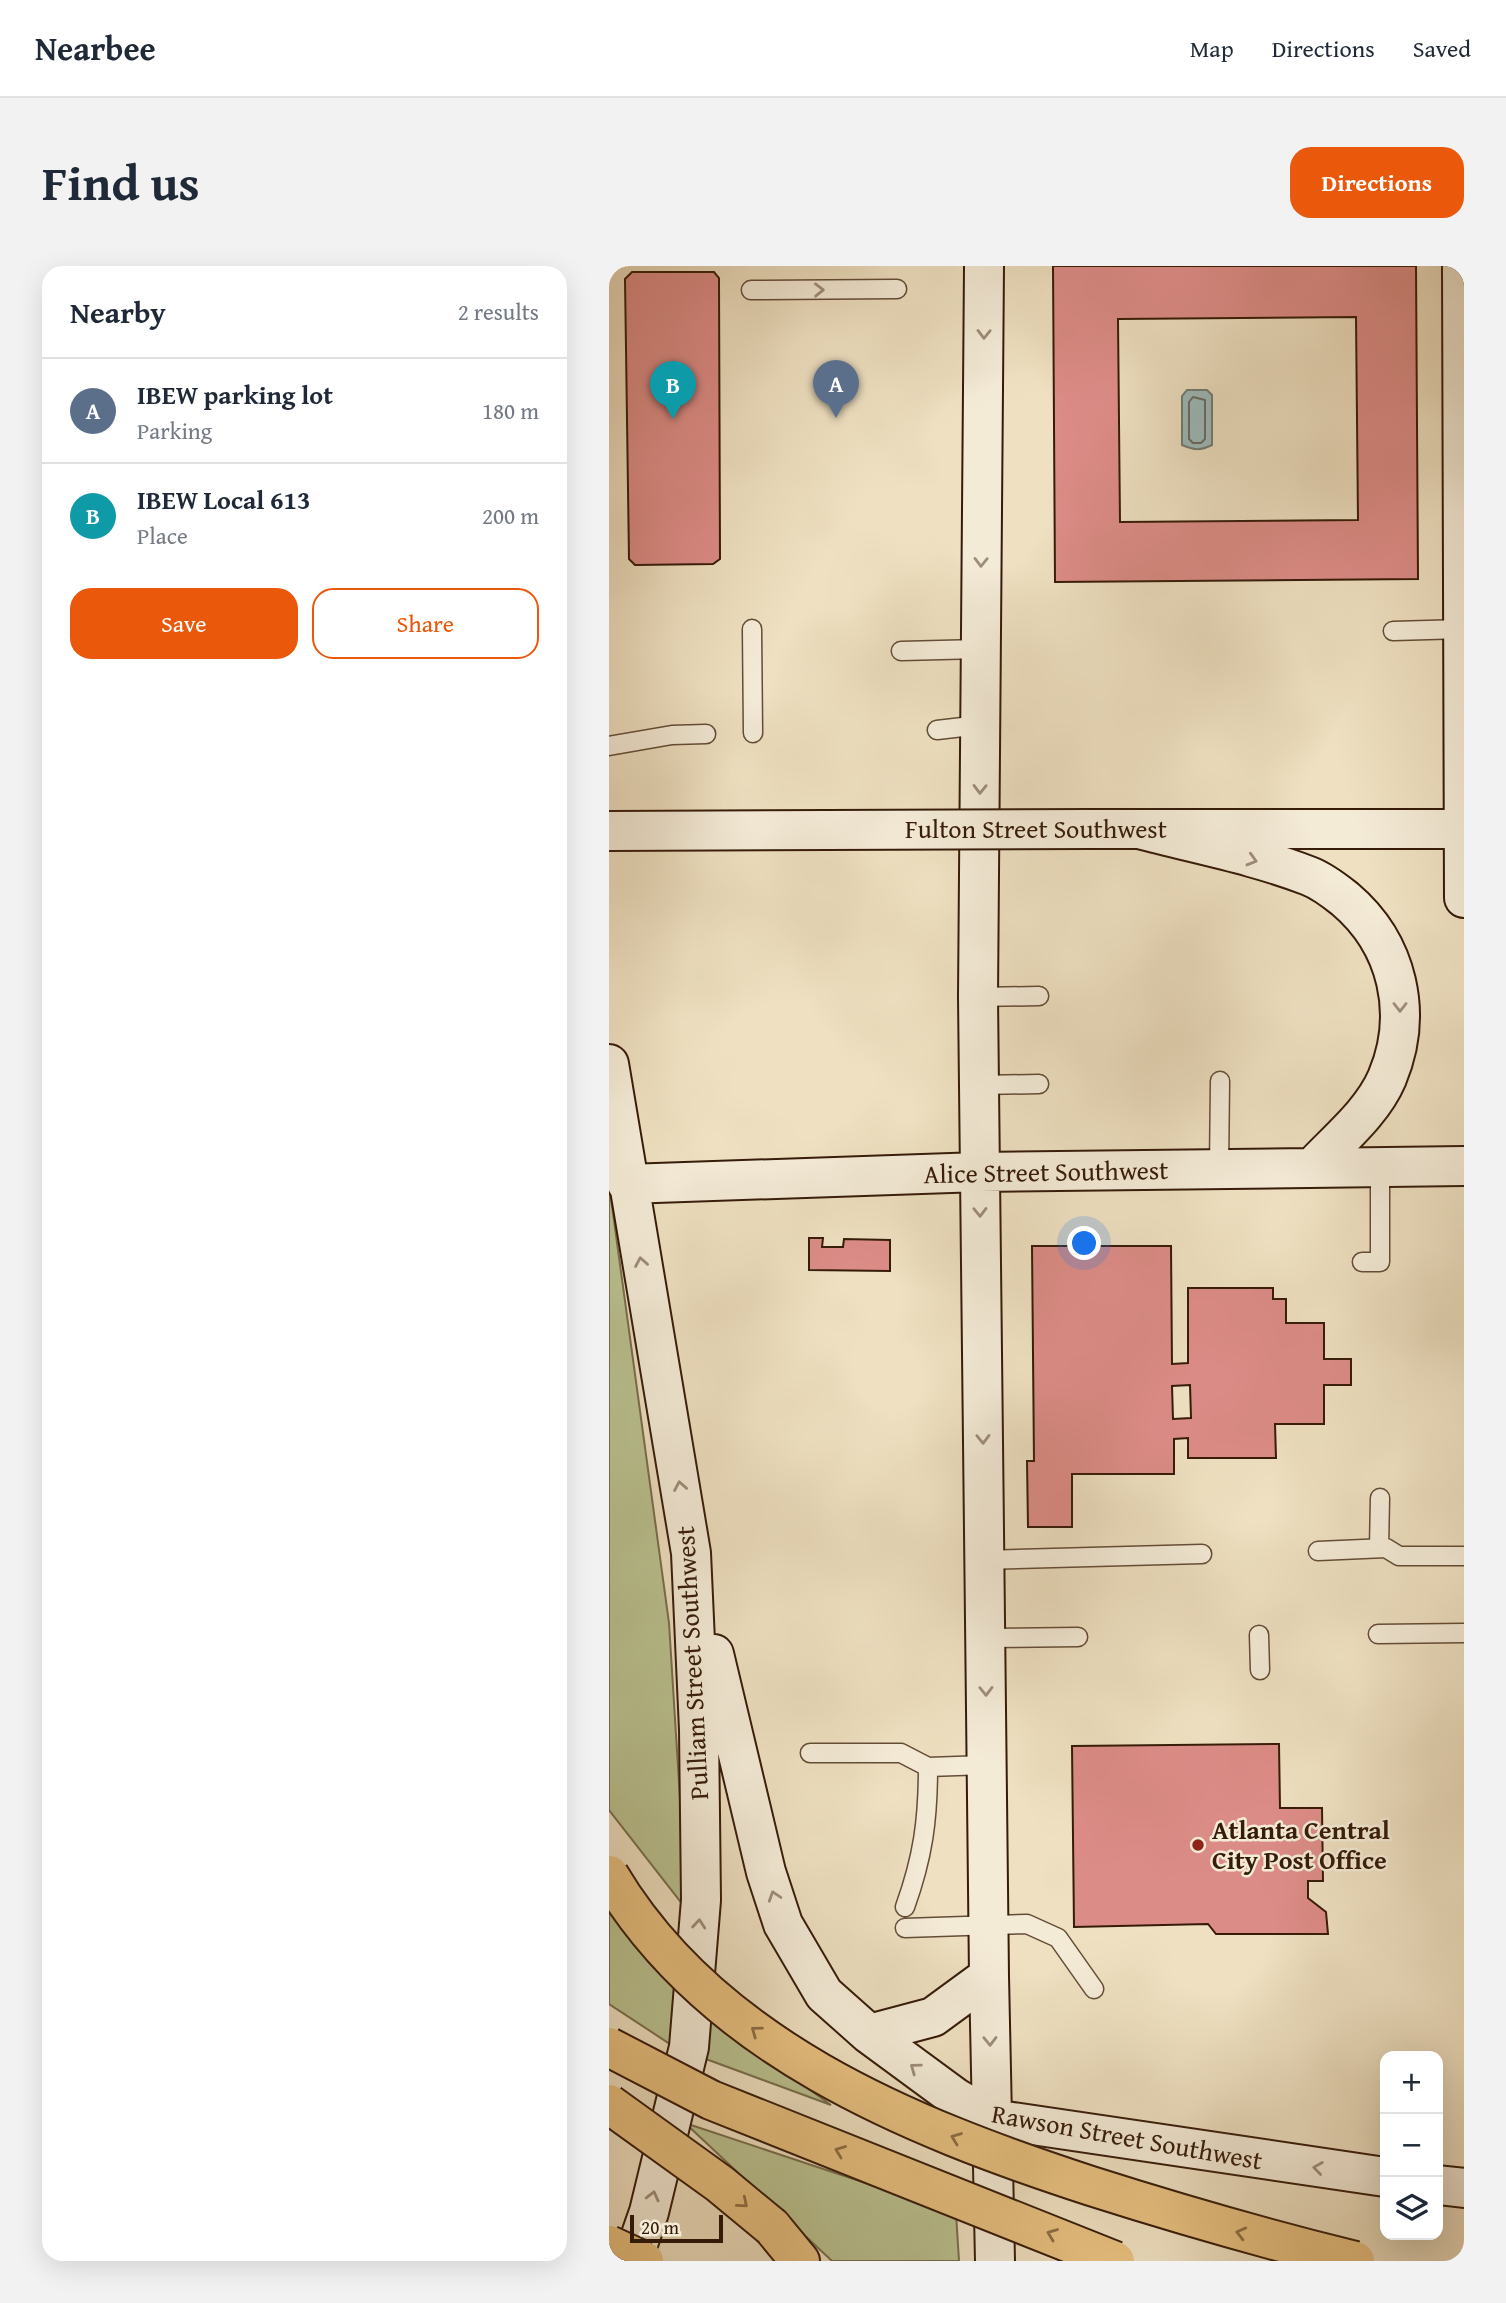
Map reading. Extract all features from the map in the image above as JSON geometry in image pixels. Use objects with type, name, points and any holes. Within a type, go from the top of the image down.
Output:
[{"type":"highway","points":[[609,1875],[656,1941],[708,1993],[764,2036],[847,2088],[943,2134],[1014,2161],[1229,2230],[1355,2261]]},
{"type":"highway","points":[[609,2047],[711,2100],[1115,2261]]},
{"type":"highway","points":[[609,2104],[720,2183],[772,2227],[800,2261]]},
{"type":"highway","points":[[609,2245],[644,2261]]},
{"type":"main road","points":[[984,266],[978,996],[988,1924],[995,2261]]},
{"type":"main road","points":[[1462,266],[1464,898]]},
{"type":"main road","points":[[1139,829],[1311,876],[1359,911],[1384,946],[1393,965],[1401,1001],[1398,1043],[1387,1079],[1369,1107],[1312,1168]]},
{"type":"main road","name":"Fulton Street Southwest","points":[[609,831],[1464,829]]},
{"type":"main road","name":"Pulliam Street Southwest","points":[[609,1064],[691,1553],[699,1730],[701,1900],[690,2034],[649,2212],[632,2261]]},
{"type":"main road","name":"Alice Street Southwest","points":[[627,1184],[980,1172],[1464,1166]]},
{"type":"main road","name":"Rawson Street Southwest","points":[[691,1553],[738,1762],[783,1924],[824,1994],[869,2034],[956,2098],[992,2119],[1380,2176]]},
{"type":"main road","points":[[869,2034],[933,2017],[989,1976]]},
{"type":"main road","points":[[1443,2186],[1464,2189]]},
{"type":"lane","points":[[751,290],[897,289]]},
{"type":"lane","points":[[752,629],[753,733]]},
{"type":"lane","points":[[1392,631],[1463,629]]},
{"type":"lane","points":[[901,651],[980,649]]},
{"type":"lane","points":[[937,730],[981,725]]},
{"type":"lane","points":[[609,746],[672,735],[706,734]]},
{"type":"lane","points":[[978,996],[1039,996]]},
{"type":"lane","points":[[1220,1081],[1220,1169]]},
{"type":"lane","points":[[980,1085],[1039,1084]]},
{"type":"lane","points":[[1362,1262],[1380,1262],[1380,1167]]},
{"type":"lane","points":[[1379,1548],[1380,1498]]},
{"type":"lane","points":[[1318,1550],[1386,1548],[1399,1556],[1464,1556]]},
{"type":"lane","points":[[984,1560],[1202,1554]]},
{"type":"lane","points":[[1378,1634],[1464,1633]]},
{"type":"lane","points":[[1259,1635],[1260,1670]]},
{"type":"lane","points":[[985,1638],[1078,1637]]},
{"type":"lane","points":[[810,1754],[901,1753],[928,1767],[986,1765]]},
{"type":"lane","points":[[905,1907],[921,1861],[928,1821],[928,1767]]},
{"type":"lane","points":[[905,1928],[1027,1924],[1058,1938],[1094,1989]]},
{"type":"green space","points":[[609,1184],[669,1623],[687,1910],[609,1810]]},
{"type":"green space","points":[[609,1895],[729,2032],[831,2105],[676,2048],[609,2004]]},
{"type":"green space","points":[[685,2123],[956,2213],[959,2261],[832,2261]]},
{"type":"water","points":[[1187,390],[1207,390],[1212,395],[1212,445],[1204,448],[1194,449],[1182,445],[1182,396]]},
{"type":"building","points":[[1053,266],[1416,266],[1418,579],[1055,582]],"holes":[[[1356,317],[1358,520],[1120,522],[1118,319]]]},
{"type":"building","points":[[632,272],[714,272],[719,278],[720,559],[713,564],[635,565],[629,559],[625,279]]},
{"type":"building","points":[[809,1238],[823,1238],[822,1247],[843,1247],[844,1239],[890,1240],[890,1271],[809,1270]]},
{"type":"building","points":[[1032,1246],[1171,1246],[1172,1364],[1188,1363],[1188,1288],[1273,1288],[1273,1299],[1286,1299],[1286,1323],[1324,1323],[1324,1359],[1351,1359],[1351,1385],[1324,1385],[1324,1424],[1275,1424],[1276,1458],[1188,1458],[1188,1438],[1174,1439],[1174,1474],[1072,1474],[1072,1527],[1028,1527],[1027,1461],[1034,1461]],"holes":[[[1190,1385],[1191,1418],[1173,1419],[1172,1386]]]},
{"type":"building","name":"Atlanta Central City Post Office","points":[[1279,1744],[1280,1808],[1322,1808],[1323,1881],[1308,1881],[1308,1898],[1326,1912],[1328,1934],[1216,1934],[1208,1924],[1074,1927],[1072,1746]]},
{"type":"place","name":"IBEW parking lot","points":[[836,418]]},
{"type":"place","name":"IBEW Local 613","points":[[673,419]]},
{"type":"place","name":"Atlanta Central City Post Office","points":[[1198,1845]]}]
